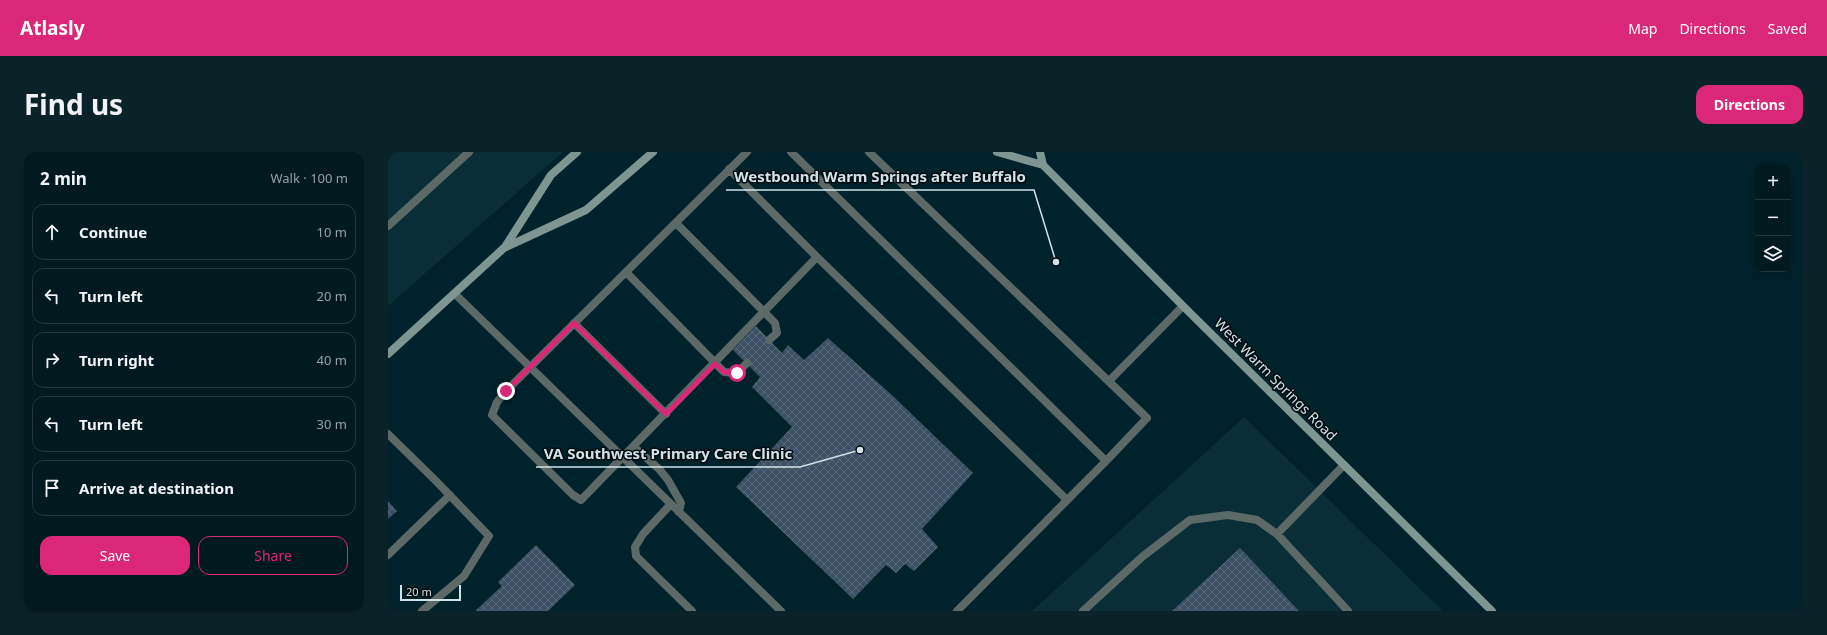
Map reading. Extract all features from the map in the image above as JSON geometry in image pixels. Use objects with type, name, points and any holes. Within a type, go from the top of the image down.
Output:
[{"type":"main road","points":[[388,354],[505,247],[551,175],[577,152]]},
{"type":"main road","points":[[505,247],[586,210],[653,152]]},
{"type":"main road","name":"West Warm Springs Road","points":[[997,152],[1043,165],[1183,306],[1492,611]]},
{"type":"main road","points":[[1040,152],[1043,165]]},
{"type":"lane","points":[[388,226],[469,152]]},
{"type":"lane","points":[[747,152],[530,367],[497,402],[492,415],[581,500],[818,257]]},
{"type":"lane","points":[[791,152],[1106,461]]},
{"type":"lane","points":[[869,152],[1147,418],[957,611]]},
{"type":"lane","points":[[729,169],[1067,500]]},
{"type":"lane","points":[[676,223],[776,323],[776,333],[769,340]]},
{"type":"lane","points":[[626,272],[724,372],[737,373],[746,363]]},
{"type":"lane","points":[[455,294],[781,611]]},
{"type":"lane","points":[[1109,381],[1183,306]]},
{"type":"lane","points":[[574,323],[666,414]]},
{"type":"lane","points":[[388,434],[489,536],[464,576],[422,611]]},
{"type":"lane","points":[[634,447],[659,469],[668,480],[681,503],[679,512]]},
{"type":"lane","points":[[1277,534],[1344,465]]},
{"type":"lane","points":[[388,555],[450,495]]},
{"type":"lane","points":[[671,504],[643,534],[635,547],[636,556],[692,611]]},
{"type":"lane","points":[[1083,611],[1142,557],[1190,520],[1228,515],[1256,520],[1277,534],[1348,611]]},
{"type":"shaded area","points":[[388,152],[563,152],[388,306]]},
{"type":"shaded area","points":[[1244,417],[1443,611],[1032,611],[1219,440]]},
{"type":"building","points":[[756,326],[782,353],[788,345],[804,360],[828,338],[894,397],[973,473],[922,529],[938,547],[914,571],[905,564],[896,573],[886,565],[853,599],[736,487],[792,427],[752,387],[760,377],[733,350]]},
{"type":"building","points":[[388,501],[397,511],[388,519]]},
{"type":"building","points":[[536,545],[575,585],[548,611],[475,611],[502,586],[498,582]]},
{"type":"building","points":[[1240,548],[1299,611],[1172,611]]},
{"type":"place","name":"Westbound Warm Springs after Buffalo","points":[[1056,262]]},
{"type":"place","name":"VA Southwest Primary Care Clinic","points":[[860,450]]},
{"type":"route","points":[[506,391],[574,323],[666,414],[715,364],[724,372],[737,373]]}]
